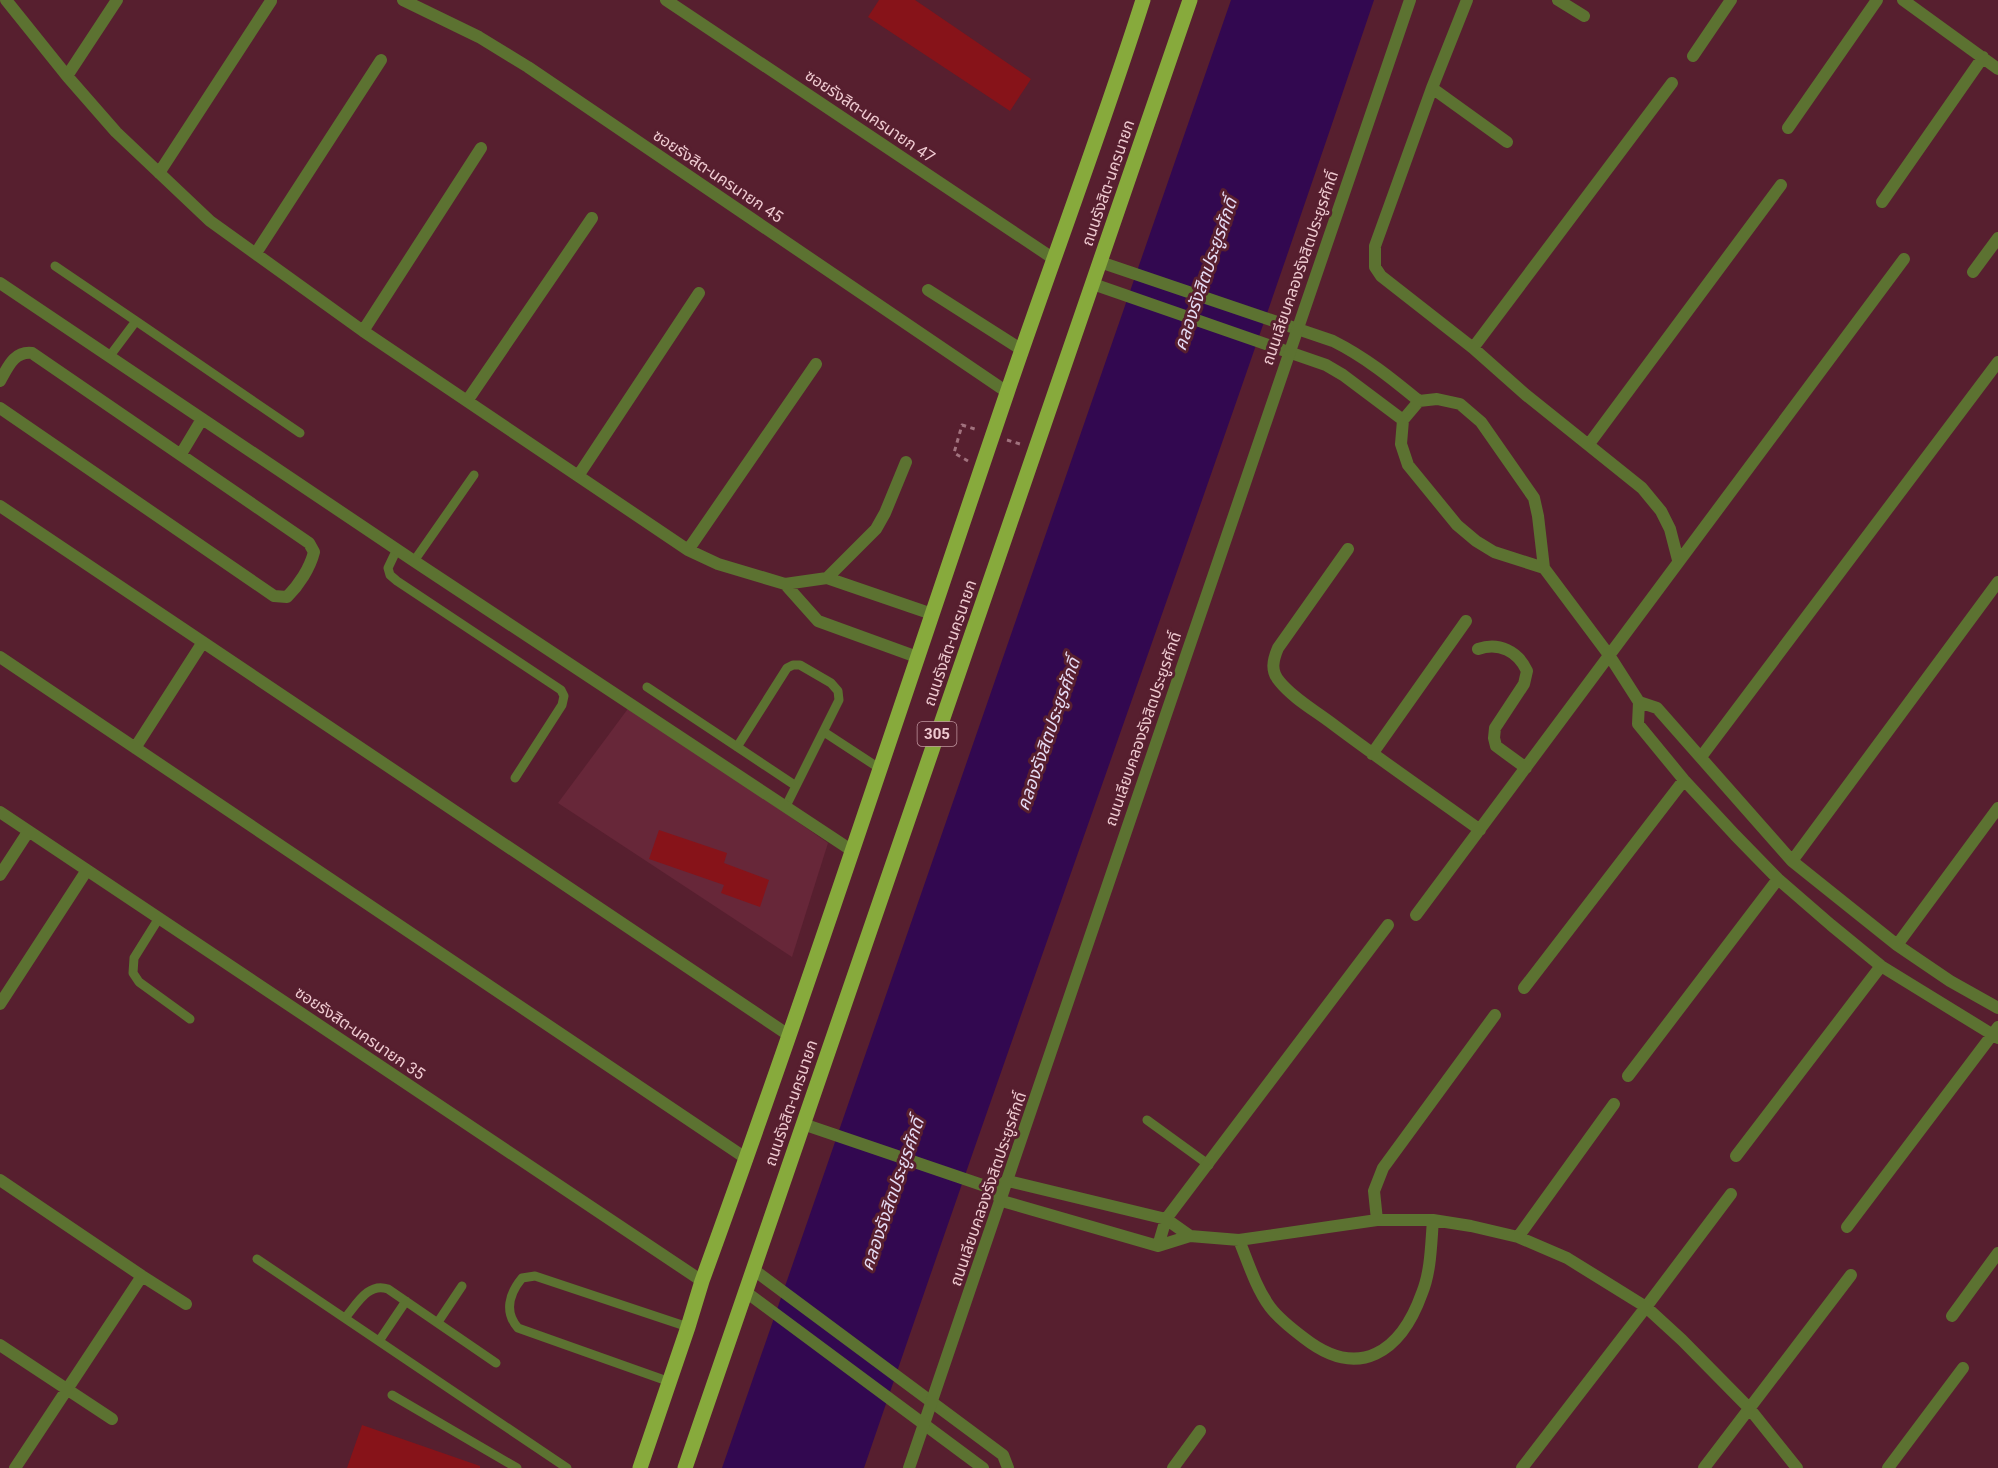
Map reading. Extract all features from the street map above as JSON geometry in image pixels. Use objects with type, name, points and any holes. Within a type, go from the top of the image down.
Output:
[{"type":"main road","name":"ถนนรังสิต-นครนายก","points":[[686,1468],[1190,0]]},
{"type":"main road","name":"ถนนรังสิต-นครนายก","points":[[640,1468],[702,1281],[790,1036],[851,850],[1054,260],[1140,2]]},
{"type":"street","points":[[6,0],[116,132],[210,221],[363,331],[688,550],[718,564],[784,584],[827,578],[932,614]]},
{"type":"street","points":[[67,75],[117,0]]},
{"type":"street","name":"ซอยรังสิต-นครนายก 45","points":[[403,0],[479,37],[528,68],[1007,392]]},
{"type":"street","name":"ซอยรังสิต-นครนายก 47","points":[[666,0],[1054,260]]},
{"type":"street","name":"ถนนเลียบคลองรังสิตประยูรศักดิ์","points":[[909,1468],[1002,1200],[1288,351],[1410,0]]},
{"type":"street","points":[[1467,0],[1432,88],[1376,246],[1375,267],[1381,276],[1473,348],[1526,396],[1642,488],[1661,511],[1670,529],[1678,560]]},
{"type":"street","points":[[1558,0],[1584,16]]},
{"type":"street","points":[[1693,56],[1731,0]]},
{"type":"street","points":[[1788,128],[1877,0]]},
{"type":"street","points":[[1903,0],[1998,69]]},
{"type":"street","points":[[159,173],[271,1]]},
{"type":"street","points":[[1882,202],[1983,57]]},
{"type":"street","points":[[256,253],[381,60]]},
{"type":"street","points":[[1473,348],[1672,83]]},
{"type":"street","points":[[1432,88],[1507,142]]},
{"type":"street","points":[[363,331],[481,148]]},
{"type":"street","points":[[1589,444],[1781,185]]},
{"type":"street","points":[[467,401],[592,218]]},
{"type":"street","points":[[1973,272],[1998,238]]},
{"type":"street","points":[[1416,915],[1904,259]]},
{"type":"street","points":[[1100,262],[1333,341],[1359,354],[1419,400],[1437,399],[1460,404],[1482,422],[1534,498],[1544,568],[1609,655],[1639,702],[1638,724],[1684,780],[1778,879],[1881,966],[1996,1034],[1847,1227]]},
{"type":"street","points":[[0,283],[851,850]]},
{"type":"street","points":[[1093,284],[1326,365],[1403,420]]},
{"type":"street","points":[[928,290],[1022,350]]},
{"type":"street","points":[[578,476],[699,293]]},
{"type":"street","points":[[0,381],[15,356],[24,352],[32,353],[309,543],[314,552],[312,561],[294,591],[287,597],[274,596],[0,408]]},
{"type":"street","points":[[1701,756],[1998,362]]},
{"type":"street","points":[[688,550],[816,364]]},
{"type":"street","points":[[1419,400],[1403,420],[1401,444],[1408,465],[1457,525],[1476,541],[1494,552],[1544,568]]},
{"type":"street","points":[[181,454],[202,419]]},
{"type":"street","points":[[827,578],[876,529],[906,462]]},
{"type":"street","points":[[0,506],[790,1036]]},
{"type":"street","points":[[1348,549],[1278,648],[1273,670],[1279,682],[1286,688],[1372,754],[1480,830]]},
{"type":"street","points":[[1792,861],[1998,582]]},
{"type":"street","points":[[784,584],[818,621],[917,657]]},
{"type":"street","points":[[1372,754],[1466,621]]},
{"type":"street","points":[[135,748],[203,642]]},
{"type":"street","points":[[1478,649],[1501,646],[1516,655],[1527,671],[1524,684],[1495,728],[1494,738],[1496,746],[1526,768]]},
{"type":"street","points":[[0,657],[747,1159]]},
{"type":"street","points":[[1639,702],[1657,708],[1792,861],[1897,945],[1950,981],[1998,1008]]},
{"type":"street","points":[[1524,988],[1684,780]]},
{"type":"street","points":[[1897,945],[1998,808]]},
{"type":"street","name":"ซอยรังสิต-นครนายก 35","points":[[0,812],[702,1281]]},
{"type":"street","points":[[0,874],[28,832]]},
{"type":"street","points":[[0,1004],[87,870]]},
{"type":"street","points":[[1628,1076],[1778,879]]},
{"type":"street","points":[[1158,1246],[1166,1219],[1388,925]]},
{"type":"street","points":[[1736,1156],[1881,966]]},
{"type":"street","points":[[1377,1220],[1374,1191],[1383,1168],[1495,1015]]},
{"type":"street","points":[[1518,1237],[1614,1104]]},
{"type":"street","points":[[803,1124],[971,1180],[991,1188],[1002,1200],[1158,1246],[1190,1236],[1239,1240],[1377,1220],[1433,1220],[1518,1237],[1567,1258],[1646,1307],[1749,1408],[1797,1468]]},
{"type":"street","points":[[0,1180],[186,1304]]},
{"type":"street","points":[[991,1188],[1008,1181],[1166,1219],[1190,1236]]},
{"type":"street","points":[[1522,1468],[1731,1194]]},
{"type":"street","points":[[1239,1240],[1253,1275],[1270,1306],[1289,1327],[1316,1348],[1340,1358],[1355,1360],[1374,1355],[1392,1343],[1413,1316],[1423,1291],[1429,1264],[1433,1220]]},
{"type":"street","points":[[1952,1316],[1998,1253]]},
{"type":"street","points":[[754,1270],[931,1404],[1003,1455],[1008,1468]]},
{"type":"street","points":[[1704,1468],[1851,1275]]},
{"type":"street","points":[[15,1468],[142,1276]]},
{"type":"street","points":[[746,1292],[984,1468]]},
{"type":"street","points":[[0,1345],[112,1419]]},
{"type":"street","points":[[1887,1468],[1963,1368]]},
{"type":"street","points":[[1173,1468],[1200,1431]]},
{"type":"lane","points":[[55,266],[300,433]]},
{"type":"lane","points":[[110,357],[136,321]]},
{"type":"lane","points":[[414,561],[474,474]]},
{"type":"lane","points":[[397,549],[388,568],[397,581],[561,690],[564,696],[562,705],[515,778]]},
{"type":"lane","points":[[737,747],[787,668],[801,665],[831,683],[838,691],[839,700],[786,807]]},
{"type":"lane","points":[[647,687],[796,786]]},
{"type":"lane","points":[[824,732],[879,768]]},
{"type":"lane","points":[[159,918],[134,958],[133,973],[139,982],[190,1019]]},
{"type":"lane","points":[[1147,1120],[1209,1165]]},
{"type":"lane","points":[[257,1259],[567,1468]]},
{"type":"lane","points":[[670,1382],[518,1328],[508,1310],[516,1286],[522,1278],[535,1276],[688,1327]]},
{"type":"lane","points":[[345,1318],[371,1288],[379,1286],[438,1322],[496,1363]]},
{"type":"lane","points":[[438,1322],[462,1286]]},
{"type":"lane","points":[[379,1341],[406,1301]]},
{"type":"lane","points":[[392,1395],[517,1468]]},
{"type":"path","points":[[962,425],[954,453],[983,468]]},
{"type":"shaded area","points":[[630,706],[828,843],[792,957],[558,803]]},
{"type":"water","name":"คลองรังสิตประยูรศักดิ์","points":[[1231,0],[1374,0],[1312,184],[864,1468],[722,1468]]},
{"type":"building","points":[[879,0],[915,0],[1031,79],[1010,111],[868,17]]},
{"type":"building","points":[[659,830],[727,853],[724,863],[769,880],[760,907],[721,893],[724,885],[649,859]]},
{"type":"building","points":[[362,1425],[480,1466],[480,1468],[347,1468]]}]
